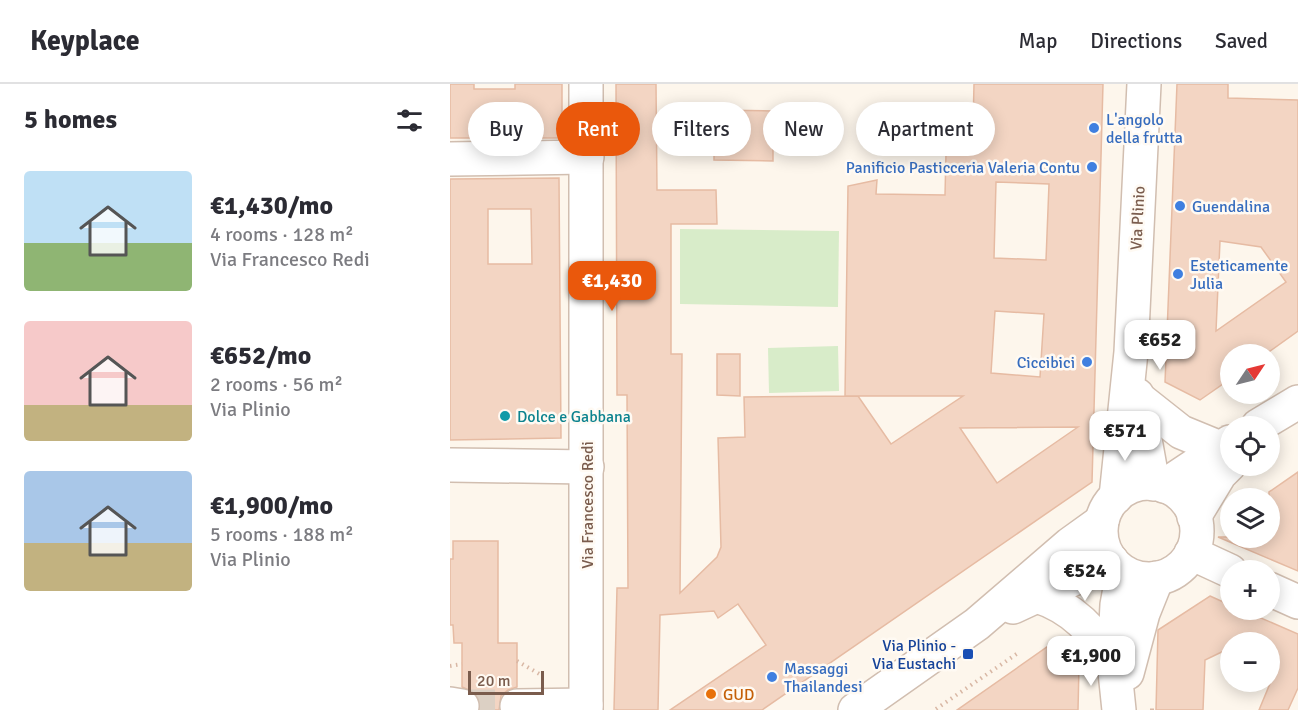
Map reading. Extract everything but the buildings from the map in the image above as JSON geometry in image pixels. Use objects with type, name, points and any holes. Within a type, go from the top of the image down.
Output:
[{"type":"street","name":"Via Francesco Redi","points":[[586,84],[586,708]]},
{"type":"street","name":"Via Plinio","points":[[1109,509],[1131,352],[1144,84]]},
{"type":"street","points":[[450,159],[587,157]]},
{"type":"street","name":"Via Plinio","points":[[1131,352],[1138,398],[1159,485]]},
{"type":"street","points":[[1138,398],[1181,432],[1220,448]]},
{"type":"street","points":[[855,710],[977,624],[1135,486],[1159,485],[1220,454]]},
{"type":"street","points":[[450,465],[586,467]]},
{"type":"street","points":[[1194,517],[1220,468]]},
{"type":"street","points":[[977,624],[1037,596],[1118,566],[1140,578],[1157,578],[1177,570],[1191,553],[1196,536],[1194,517],[1179,495],[1159,485]]},
{"type":"street","points":[[1109,509],[1102,538],[1118,566],[1114,662],[1119,709]]},
{"type":"street","points":[[1191,553],[1220,566]]},
{"type":"street","points":[[1119,709],[1143,613],[1157,578]]},
{"type":"street","points":[[1280,594],[1298,602]]},
{"type":"street","points":[[1037,596],[1056,602],[1079,616],[1114,662]]},
{"type":"street","points":[[517,706],[586,708]]},
{"type":"path","points":[[936,709],[1018,653]]},
{"type":"path","points":[[518,661],[540,675],[548,676]]},
{"type":"path","points":[[450,666],[462,664]]},
{"type":"green space","points":[[680,229],[839,231],[838,307],[680,304]]},
{"type":"green space","points":[[838,346],[839,391],[769,393],[768,348]]},
{"type":"tunnel","points":[[462,706],[517,706]]},
{"type":"place","name":"L'angolo della frutta","points":[[1094,128]]},
{"type":"place","name":"Panificio Pasticceria Valeria Contu","points":[[1092,167]]},
{"type":"place","name":"Guendalina","points":[[1180,206]]},
{"type":"place","name":"Esteticamente Julia","points":[[1178,274]]},
{"type":"place","name":"Ciccibici","points":[[1087,362]]},
{"type":"place","name":"Dolce e Gabbana","points":[[505,416]]},
{"type":"place","name":"Via Plinio - Via Eustachi","points":[[968,654]]},
{"type":"place","name":"Massaggi Thailandesi","points":[[772,677]]},
{"type":"place","name":"GUD","points":[[711,694]]}]
